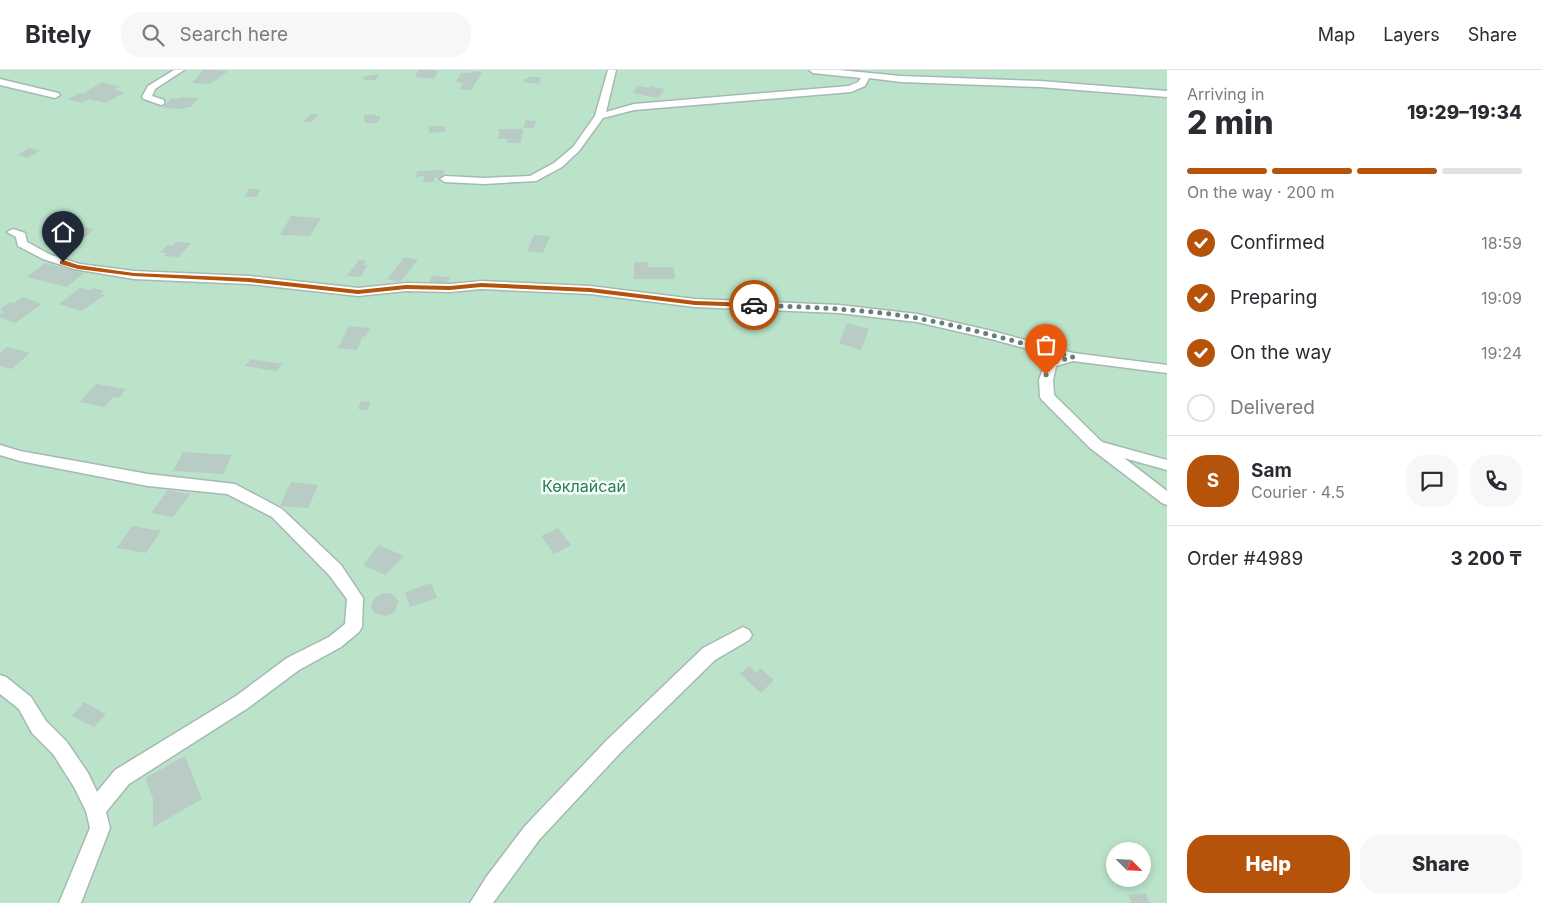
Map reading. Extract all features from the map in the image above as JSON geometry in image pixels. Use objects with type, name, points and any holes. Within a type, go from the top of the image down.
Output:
[{"type":"street","points":[[161,102],[147,97],[151,88],[180,70]]},
{"type":"street","points":[[445,179],[484,181],[532,179],[558,165],[576,149],[600,116],[612,70]]},
{"type":"street","points":[[813,70],[866,76],[1040,84],[1167,94]]},
{"type":"street","points":[[600,116],[634,107],[851,88],[862,84],[866,76]]},
{"type":"street","points":[[0,82],[55,96]]},
{"type":"street","points":[[13,232],[21,235],[22,244],[48,257],[78,267],[134,274],[249,280],[358,292],[406,287],[450,288],[481,285],[590,290],[695,303],[839,308],[917,318],[992,335],[1073,357],[1167,369]]},
{"type":"street","points":[[1073,357],[1051,363],[1046,375],[1047,398],[1095,444],[1167,499]]},
{"type":"street","points":[[1095,444],[1167,465]]},
{"type":"street","points":[[0,450],[20,456],[148,480],[230,488],[276,513],[335,570],[355,598],[353,628],[335,642],[293,664],[242,702],[122,777],[95,809]]},
{"type":"street","points":[[482,903],[494,882],[532,833],[614,746],[709,654],[743,635]]},
{"type":"street","points":[[0,683],[25,703],[39,727],[60,748],[81,780],[95,809],[100,828],[70,903]]},
{"type":"green space","name":"Көклайсай","points":[[0,70],[1167,70],[1167,903],[0,903]]},
{"type":"building","points":[[203,70],[228,71],[210,84],[192,83]]},
{"type":"building","points":[[418,70],[438,71],[434,79],[415,77]]},
{"type":"building","points":[[472,71],[482,72],[471,90],[460,89],[463,83],[455,82],[461,73],[470,73]]},
{"type":"building","points":[[379,74],[376,80],[365,80],[361,77]]},
{"type":"building","points":[[528,77],[541,77],[539,84],[523,82]]},
{"type":"building","points":[[102,82],[119,87],[114,90],[125,92],[106,103],[89,99],[82,103],[68,99],[79,93],[83,94]]},
{"type":"building","points":[[638,86],[665,89],[658,98],[632,93]]},
{"type":"building","points":[[180,97],[199,98],[191,107],[184,109],[162,108],[172,98],[178,99]]},
{"type":"building","points":[[311,114],[318,114],[312,122],[303,122]]},
{"type":"building","points":[[376,114],[376,116],[380,116],[380,120],[376,123],[365,123],[364,115]]},
{"type":"building","points":[[526,120],[536,121],[534,128],[523,128]]},
{"type":"building","points":[[429,126],[445,126],[445,132],[429,133]]},
{"type":"building","points":[[499,129],[523,129],[521,143],[507,143],[507,139],[498,139]]},
{"type":"building","points":[[29,148],[39,151],[28,158],[17,155]]},
{"type":"building","points":[[444,170],[443,177],[434,178],[434,182],[423,182],[424,176],[416,177],[417,171]]},
{"type":"building","points":[[248,189],[260,189],[257,197],[245,197]]},
{"type":"building","points":[[291,216],[321,218],[310,236],[280,235]]},
{"type":"building","points":[[78,226],[94,229],[80,242],[60,241]]},
{"type":"building","points":[[534,235],[550,236],[543,253],[527,251]]},
{"type":"building","points":[[176,242],[191,243],[179,257],[164,256],[166,253],[160,253],[167,245],[173,246]]},
{"type":"building","points":[[405,257],[418,260],[400,282],[387,279]]},
{"type":"building","points":[[359,260],[366,260],[363,265],[367,265],[361,277],[347,276]]},
{"type":"building","points":[[634,262],[648,262],[648,267],[674,267],[675,279],[634,279]]},
{"type":"building","points":[[45,263],[84,273],[67,287],[27,277]]},
{"type":"building","points":[[432,276],[450,277],[447,284],[429,283]]},
{"type":"building","points":[[80,288],[90,290],[93,288],[104,291],[100,294],[105,295],[81,311],[59,304]]},
{"type":"building","points":[[23,297],[42,304],[15,323],[0,317],[0,314],[4,312],[0,309],[10,302],[14,303]]},
{"type":"building","points":[[847,323],[869,329],[861,350],[839,343]]},
{"type":"building","points":[[349,326],[370,328],[366,337],[363,336],[357,350],[338,348]]},
{"type":"building","points":[[7,347],[30,353],[12,369],[0,366],[0,353]]},
{"type":"building","points":[[251,359],[283,364],[276,371],[245,366]]},
{"type":"building","points":[[96,384],[126,389],[119,398],[113,397],[105,407],[80,402]]},
{"type":"building","points":[[361,401],[371,402],[368,410],[358,409]]},
{"type":"building","points":[[183,452],[232,455],[223,474],[173,471]]},
{"type":"building","points":[[291,482],[318,485],[308,508],[280,506]]},
{"type":"building","points":[[168,490],[190,494],[173,517],[151,513]]},
{"type":"building","points":[[132,526],[161,531],[146,553],[117,548]]},
{"type":"building","points":[[558,528],[571,545],[554,554],[541,536]]},
{"type":"building","points":[[379,545],[404,556],[385,575],[363,565]]},
{"type":"building","points":[[431,583],[437,598],[410,607],[405,592]]},
{"type":"building","points":[[391,593],[399,601],[395,612],[386,616],[374,613],[371,607],[374,599],[381,594]]},
{"type":"building","points":[[749,666],[756,673],[760,668],[774,680],[761,693],[740,674]]},
{"type":"building","points":[[84,702],[106,714],[94,727],[72,716]]},
{"type":"building","points":[[185,756],[202,799],[153,827],[153,799],[145,778]]},
{"type":"building","points":[[1145,893],[1150,903],[1132,903],[1128,895]]},
{"type":"way so far","points":[[754,305],[839,308],[917,318],[992,335],[1073,357],[1051,363],[1046,375]]},
{"type":"route","points":[[63,262],[78,267],[134,274],[249,280],[358,292],[406,287],[450,288],[481,285],[590,290],[695,303],[754,305]]}]
